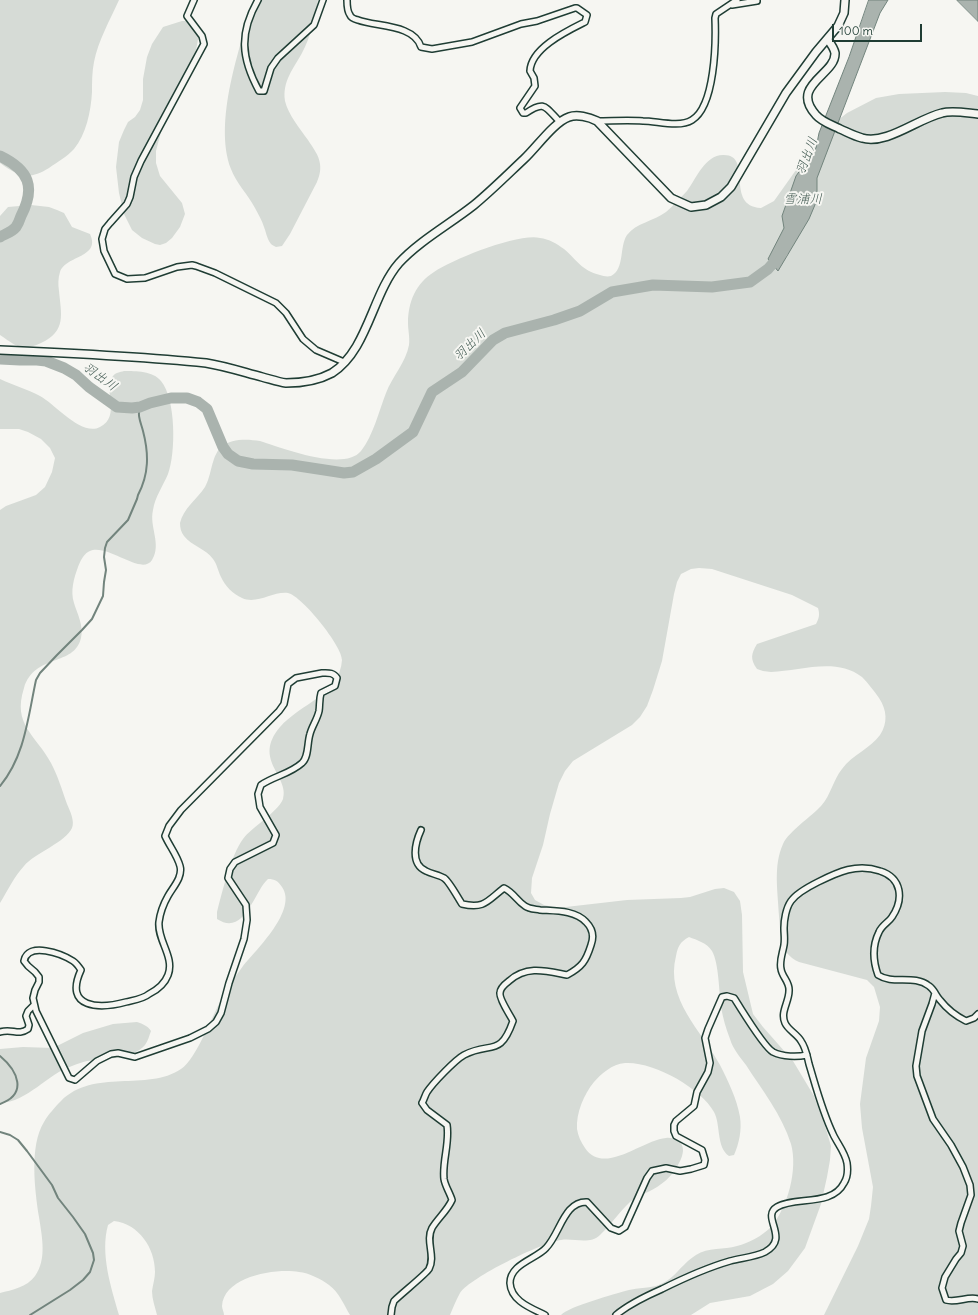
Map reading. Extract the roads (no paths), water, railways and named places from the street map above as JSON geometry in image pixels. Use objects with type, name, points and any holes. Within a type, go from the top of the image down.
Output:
[{"type":"street","points":[[194,0],[187,16],[202,36],[204,44],[141,161],[134,177],[127,204],[105,229],[102,239],[104,251],[116,274],[127,279],[145,278],[177,267],[196,266],[215,273],[276,303],[286,313],[303,339],[316,350],[344,362]]},
{"type":"street","points":[[258,0],[250,14],[245,32],[244,44],[246,58],[254,82],[259,90],[264,91],[270,68],[278,58],[314,25],[323,0]]},
{"type":"street","points":[[347,0],[349,14],[351,17],[366,23],[389,26],[411,33],[421,47],[432,48],[472,42],[521,24],[537,21],[574,8],[585,12],[587,15],[585,22],[557,36],[540,51],[532,63],[530,71],[534,78],[535,86],[520,108],[522,113],[526,113],[536,106],[545,107],[560,122]]},
{"type":"street","points":[[0,350],[78,353],[207,364],[229,368],[283,383],[299,383],[331,373],[344,362],[357,344],[378,299],[399,264],[414,250],[475,204],[526,157],[560,122],[569,117],[590,118],[597,120],[645,121],[666,124],[686,122],[692,120],[700,113],[711,84],[714,70],[716,14],[737,0]]},
{"type":"street","points":[[597,120],[671,198],[691,206],[706,205],[721,197],[731,187],[786,93],[816,52],[828,40],[838,26],[844,14],[845,0]]},
{"type":"street","points":[[729,5],[757,1]]},
{"type":"street","points":[[828,40],[833,46],[835,53],[833,61],[812,84],[809,94],[809,102],[813,111],[820,119],[850,134],[863,139],[876,140],[887,137],[931,116],[944,112],[978,114]]},
{"type":"street","points":[[322,673],[331,673],[335,675],[337,678],[335,686],[321,693],[319,712],[309,736],[303,762],[287,773],[261,785],[258,794],[260,808],[276,835],[273,843],[235,862],[230,869],[228,878],[246,905],[247,920],[244,939],[229,983],[221,1013],[216,1022],[208,1030],[190,1038],[135,1057],[118,1053],[111,1054],[97,1061],[75,1080],[69,1078],[34,1005],[32,998],[39,982],[38,977],[36,972],[24,961],[24,958],[29,953],[37,950],[46,950],[73,961],[81,970],[77,979],[76,990],[78,998],[83,1002],[94,1006],[121,1003],[142,998],[149,995],[163,983],[168,976],[170,967],[160,934],[159,923],[161,913],[168,896],[174,888],[181,868],[178,857],[165,836],[169,826],[180,810],[279,711],[284,704],[288,684],[296,678],[322,673]]},
{"type":"street","points":[[391,1315],[394,1300],[429,1269],[431,1260],[429,1237],[432,1228],[448,1209],[452,1200],[444,1181],[448,1133],[447,1125],[427,1110],[422,1103],[427,1092],[444,1072],[463,1056],[472,1052],[499,1046],[503,1042],[510,1031],[513,1021],[500,998],[500,993],[503,986],[513,977],[537,970],[567,976],[578,970],[583,964],[588,956],[593,939],[590,926],[574,914],[562,911],[533,909],[525,906],[511,891],[504,888],[486,903],[479,906],[462,904],[445,878],[426,871],[416,862],[415,854],[421,830]]},
{"type":"street","points":[[616,1315],[647,1296],[693,1274],[731,1261],[763,1253],[774,1246],[777,1237],[772,1218],[774,1210],[778,1206],[788,1203],[819,1199],[832,1194],[841,1188],[848,1173],[847,1162],[833,1134],[820,1100],[801,1040],[788,1027],[783,1014],[790,993],[789,985],[781,971],[780,964],[785,943],[785,918],[791,900],[812,885],[848,868],[866,867],[882,871],[897,883],[900,893],[900,901],[892,917],[882,926],[879,932],[875,946],[874,962],[878,975],[889,980],[918,981],[929,986],[939,1000],[957,1017],[966,1021],[974,1018],[978,1014]]},
{"type":"street","points":[[935,993],[922,1031],[916,1066],[917,1076],[933,1119],[951,1144],[963,1167],[970,1185],[971,1195],[960,1223],[959,1231],[963,1246],[962,1253],[956,1259],[945,1277],[942,1288],[946,1300],[951,1301],[969,1298],[978,1299]]},
{"type":"street","points":[[545,1315],[522,1304],[511,1289],[510,1281],[515,1270],[547,1247],[574,1205],[581,1202],[587,1202],[611,1228],[619,1231],[625,1227],[635,1208],[647,1178],[652,1171],[666,1168],[680,1171],[704,1165],[705,1160],[702,1150],[676,1136],[674,1125],[676,1121],[694,1106],[697,1092],[708,1072],[710,1063],[705,1038],[722,998],[727,996],[734,998],[766,1045],[773,1052],[784,1056],[799,1057],[807,1055]]},
{"type":"street","points":[[0,1032],[8,1029],[20,1033],[28,1029],[29,1024],[26,1016],[28,1011],[34,1005]]},
{"type":"water","name":"雪浦川","points":[[869,0],[888,0],[880,13],[817,178],[817,200],[809,219],[778,271],[768,259],[784,228],[782,216],[796,176],[816,148],[819,133],[849,57]]},
{"type":"water","points":[[957,0],[978,0],[978,21]]},
{"type":"waterway","name":"羽出川","points":[[0,156],[18,167],[27,180],[29,188],[26,206],[17,226],[0,237]]},
{"type":"waterway","name":"羽出川","points":[[0,359],[46,361],[64,368],[76,375],[89,387],[117,407],[140,407],[171,398],[187,398],[198,402],[207,409],[223,447],[228,454],[238,461],[253,464],[292,465],[344,473],[353,472],[376,459],[413,432],[432,392],[462,372],[493,340],[505,333],[554,320],[580,311],[612,292],[653,285],[712,287],[750,282],[768,269],[782,253]]},
{"type":"waterway","points":[[0,786],[15,762],[20,749],[28,722],[36,680],[40,673],[92,619],[103,596],[106,570],[104,557],[107,542],[128,520],[142,487],[146,472],[147,456],[145,439],[139,416],[140,407]]},
{"type":"waterway","points":[[0,1056],[12,1068],[17,1082],[17,1088],[14,1094],[9,1100],[0,1104]]},
{"type":"waterway","points":[[0,1132],[10,1135],[18,1140],[27,1151],[52,1185],[58,1198],[85,1234],[93,1253],[94,1260],[90,1272],[83,1280],[30,1315]]}]
